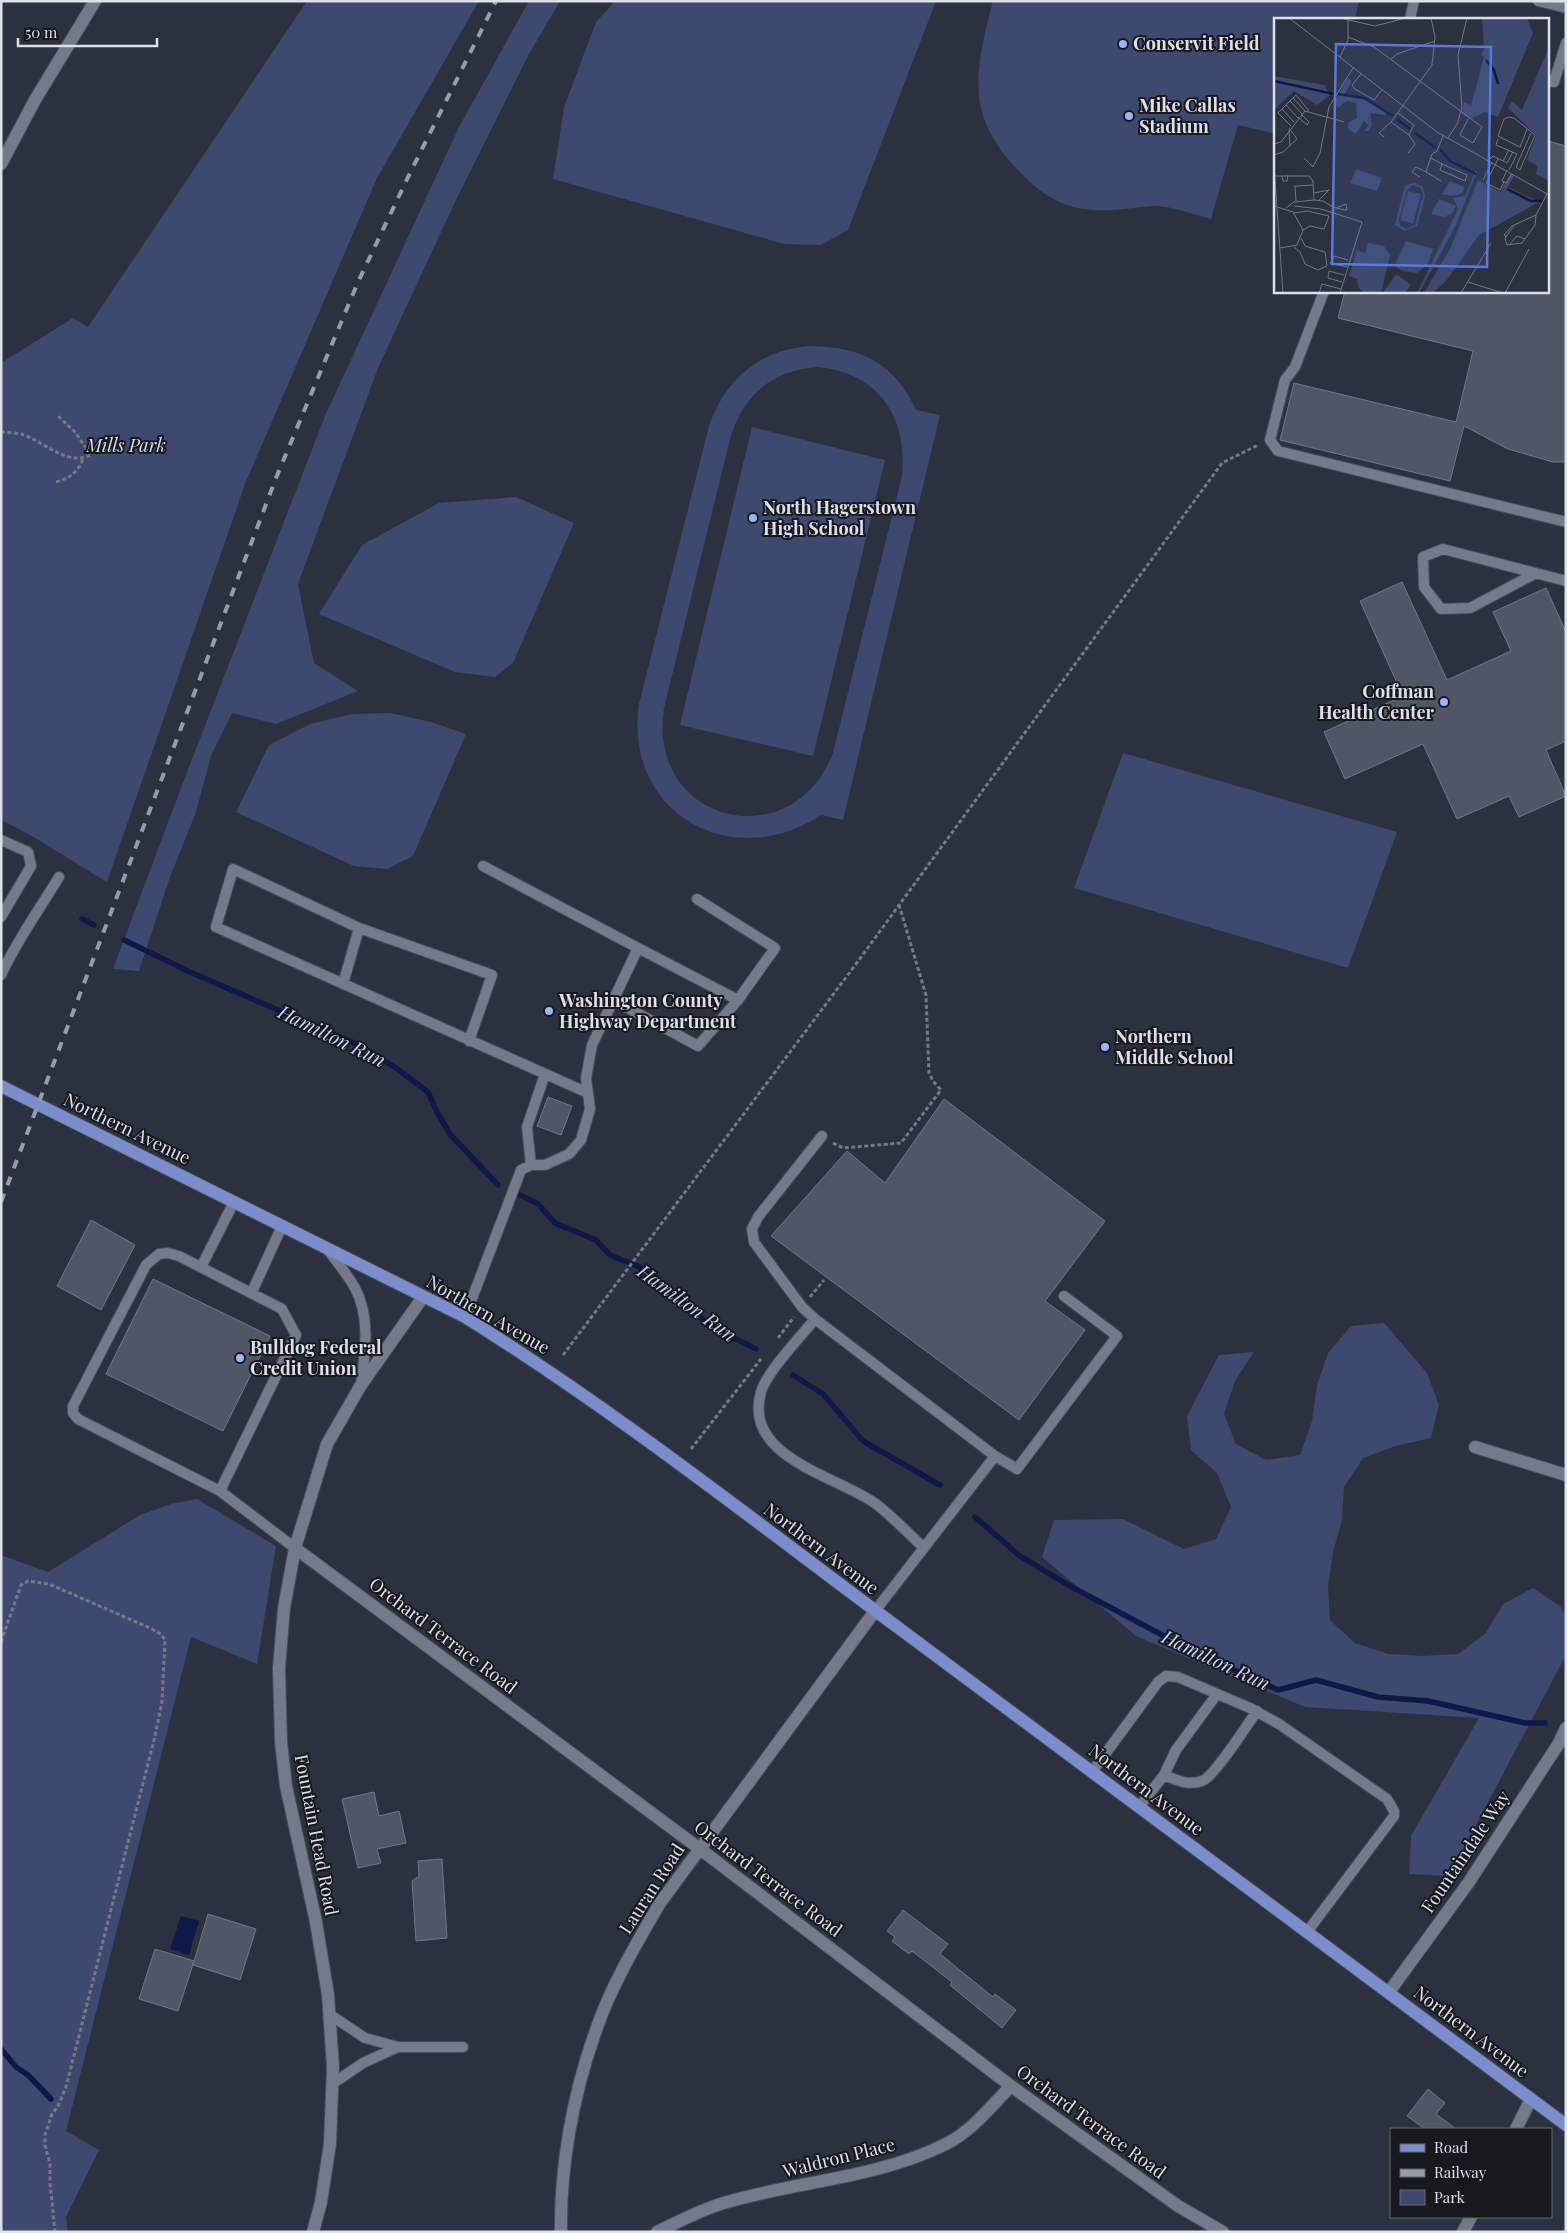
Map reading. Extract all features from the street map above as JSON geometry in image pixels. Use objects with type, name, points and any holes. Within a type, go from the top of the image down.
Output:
[{"type":"main road","name":"Northern Avenue","points":[[1,1086],[465,1318],[577,1390],[1566,2125]]},
{"type":"street","points":[[1,164],[35,100],[95,1]]},
{"type":"street","name":"Fountain Head Road","points":[[313,2232],[321,2202],[330,2144],[332,2084],[329,2014],[316,1922],[286,1786],[280,1742],[280,1651],[284,1608],[295,1548],[327,1444],[361,1385],[423,1296]]},
{"type":"street","points":[[1475,1447],[1566,1475]]},
{"type":"street","name":"Orchard Terrace Road","points":[[295,1548],[700,1849],[1011,2086],[1178,2206],[1223,2232]]},
{"type":"street","name":"Lauran Road","points":[[561,2232],[566,2156],[578,2094],[595,2032],[635,1947],[660,1904],[875,1611]]},
{"type":"street","name":"Fountaindale Way","points":[[1389,1992],[1469,1882],[1559,1743],[1566,1728]]},
{"type":"street","name":"Waldron Place","points":[[657,2232],[693,2214],[726,2202],[870,2170],[922,2154],[947,2143],[969,2129],[1011,2086]]},
{"type":"street","points":[[1516,2128],[1531,2099]]},
{"type":"street","points":[[1463,2232],[1470,2218]]},
{"type":"lane","points":[[1410,18],[1414,1]]},
{"type":"lane","points":[[1538,1],[1566,8]]},
{"type":"lane","points":[[1550,81],[1554,82],[1566,43]]},
{"type":"lane","points":[[1324,292],[1295,367],[1285,380],[1270,440],[1278,451],[1566,522]]},
{"type":"lane","points":[[1536,573],[1470,608],[1441,609],[1424,587],[1423,557],[1443,549],[1536,573],[1566,581]]},
{"type":"lane","points":[[1,840],[28,852],[31,866],[1,917]]},
{"type":"lane","points":[[483,866],[738,1000]]},
{"type":"lane","points":[[469,1041],[492,975],[358,928],[233,869],[216,927],[469,1041],[588,1093]]},
{"type":"lane","points":[[1,975],[13,948],[33,921],[58,877]]},
{"type":"lane","points":[[615,1001],[698,1046],[738,1000],[774,948],[697,900]]},
{"type":"lane","points":[[344,984],[358,928]]},
{"type":"lane","points":[[465,1318],[521,1170],[531,1165],[545,1165],[569,1154],[581,1140],[590,1109],[586,1078],[592,1045],[615,1001],[638,948]]},
{"type":"lane","points":[[531,1165],[527,1127],[545,1074]]},
{"type":"lane","points":[[822,1136],[758,1217],[752,1229],[754,1242],[802,1307],[815,1319],[995,1456],[1017,1469],[1117,1336],[1064,1296]]},
{"type":"lane","points":[[202,1267],[234,1202]]},
{"type":"lane","points":[[252,1292],[282,1226]]},
{"type":"lane","points":[[328,1249],[356,1289],[364,1312],[367,1341],[361,1385]]},
{"type":"lane","points":[[220,1491],[296,1335],[282,1309],[179,1256],[168,1253],[159,1254],[146,1265],[72,1406],[73,1413],[78,1419],[220,1491],[295,1548]]},
{"type":"lane","points":[[815,1319],[767,1380],[761,1391],[758,1407],[761,1423],[770,1440],[785,1455],[876,1504],[924,1548]]},
{"type":"lane","points":[[875,1611],[995,1456]]},
{"type":"lane","points":[[1092,1772],[1158,1682],[1166,1676],[1178,1676],[1257,1711],[1366,1783],[1387,1799],[1394,1811],[1394,1816],[1307,1932]]},
{"type":"lane","points":[[1139,1807],[1164,1775],[1176,1750],[1217,1694]]},
{"type":"lane","points":[[1164,1775],[1178,1781],[1191,1783],[1208,1778],[1257,1711]]},
{"type":"lane","points":[[329,2014],[365,2038],[398,2047],[463,2047]]},
{"type":"lane","points":[[332,2084],[363,2063],[398,2047]]},
{"type":"path","points":[[1,432],[21,434],[54,452],[83,459],[91,455],[75,432],[58,416]]},
{"type":"path","points":[[563,1355],[898,905],[1222,462],[1270,440]]},
{"type":"path","points":[[56,482],[68,479],[80,467],[83,459]]},
{"type":"path","points":[[822,1136],[843,1148],[900,1143],[941,1090],[929,1073],[926,995],[898,905]]},
{"type":"path","points":[[773,1344],[824,1280]]},
{"type":"path","points":[[691,1449],[767,1352]]},
{"type":"path","points":[[1,1642],[21,1584],[28,1581],[49,1584],[150,1628],[161,1634],[164,1640],[162,1702],[154,1740],[66,2087],[58,2106],[52,2114],[45,2135],[55,2232]]},
{"type":"green space","name":"Mills Park","points":[[307,1],[479,1],[377,178],[245,484],[107,882],[42,842],[1,820],[1,363],[73,318],[88,327]]},
{"type":"green space","points":[[529,1],[560,1],[529,54],[455,202],[378,368],[298,584],[314,663],[358,691],[276,724],[232,713],[211,756],[196,812],[170,877],[139,971],[113,969],[325,416],[459,127]]},
{"type":"green space","points":[[615,1],[936,1],[848,230],[821,245],[784,244],[553,179],[564,107],[596,22]]},
{"type":"green space","name":"Mike Callas Stadium","points":[[993,1],[1359,1],[1355,18],[1274,18],[1274,134],[1238,125],[1211,219],[1162,206],[1103,210],[1075,207],[1050,197],[1036,187],[1004,154],[991,134],[983,114],[979,94],[979,73],[986,27]]},
{"type":"green space","points":[[830,347],[846,350],[875,361],[898,381],[908,394],[916,410],[940,415],[843,820],[821,815],[787,832],[753,838],[720,835],[691,822],[666,803],[648,776],[639,742],[639,704],[709,426],[716,409],[735,380],[747,369],[776,353],[793,348]],"holes":[[[817,367],[839,371],[857,378],[873,388],[885,402],[894,417],[900,435],[903,455],[902,476],[833,753],[813,786],[787,807],[757,816],[726,813],[699,801],[677,778],[664,747],[664,708],[730,439],[736,423],[751,398],[773,380],[801,369]]]},
{"type":"green space","points":[[752,427],[885,460],[813,756],[680,725]]},
{"type":"green space","points":[[516,497],[574,523],[513,663],[495,677],[455,672],[319,614],[362,545],[439,503]]},
{"type":"green space","points":[[390,713],[431,722],[466,734],[413,856],[387,869],[354,866],[236,812],[269,745],[310,724],[352,714]]},
{"type":"green space","points":[[1123,753],[1397,832],[1348,968],[1074,888]]},
{"type":"green space","points":[[1384,1323],[1427,1373],[1439,1405],[1431,1438],[1396,1446],[1363,1458],[1344,1487],[1342,1520],[1333,1552],[1328,1586],[1330,1620],[1355,1643],[1388,1654],[1423,1656],[1458,1654],[1486,1633],[1503,1604],[1533,1588],[1561,1607],[1566,1618],[1566,1655],[1449,1876],[1409,1874],[1411,1836],[1479,1718],[1305,1707],[1136,1636],[1042,1557],[1054,1520],[1123,1519],[1184,1549],[1216,1539],[1231,1507],[1217,1473],[1191,1450],[1187,1416],[1219,1355],[1254,1352],[1235,1381],[1224,1414],[1236,1444],[1266,1460],[1300,1455],[1312,1421],[1317,1385],[1328,1353],[1351,1326]]},
{"type":"green space","points":[[197,1499],[276,1546],[257,1664],[191,1637],[66,2131],[99,2150],[66,2217],[68,2232],[1,2232],[1,1555],[48,1572],[140,1515],[171,1504]]},
{"type":"shaded area","points":[[181,1916],[199,1921],[189,1955],[170,1949]]},
{"type":"building","points":[[1550,142],[1566,146],[1566,462],[1553,462],[1508,449],[1464,426],[1450,481],[1280,440],[1294,383],[1456,422],[1473,351],[1338,318],[1345,292],[1550,292]]},
{"type":"building","name":"Coffman Health Center","points":[[1402,582],[1447,680],[1511,651],[1493,612],[1546,588],[1566,632],[1566,741],[1546,750],[1566,796],[1519,817],[1509,796],[1457,819],[1423,744],[1345,779],[1324,732],[1403,696],[1360,601]]},
{"type":"building","points":[[548,1097],[572,1106],[561,1135],[537,1126]]},
{"type":"building","points":[[944,1099],[1105,1221],[1045,1301],[1085,1330],[1019,1420],[771,1236],[847,1151],[885,1183]]},
{"type":"building","points":[[91,1220],[135,1245],[101,1310],[57,1286]]},
{"type":"building","points":[[153,1279],[270,1336],[223,1431],[106,1374]]},
{"type":"building","points":[[374,1792],[379,1816],[399,1811],[406,1843],[377,1849],[381,1863],[358,1868],[342,1799]]},
{"type":"building","points":[[442,1859],[447,1938],[416,1941],[412,1881],[419,1876],[418,1861]]},
{"type":"building","points":[[903,1910],[948,1944],[940,1954],[993,1997],[995,1994],[1016,2010],[1002,2028],[950,1985],[952,1982],[912,1951],[909,1954],[892,1941],[895,1937],[887,1931]]},
{"type":"building","points":[[208,1914],[256,1929],[240,1980],[193,1965]]},
{"type":"building","points":[[155,1949],[194,1961],[178,2011],[139,1999]]},
{"type":"building","points":[[1428,2089],[1445,2103],[1436,2114],[1455,2128],[1424,2128],[1407,2116]]},
{"type":"waterway","name":"Hamilton Run","points":[[82,919],[94,925]]},
{"type":"waterway","name":"Hamilton Run","points":[[124,940],[190,972],[361,1046],[396,1068],[428,1092],[450,1134],[498,1185]]},
{"type":"waterway","name":"Hamilton Run","points":[[518,1194],[538,1204],[555,1223],[596,1240],[610,1255],[640,1267],[669,1295],[720,1331],[756,1349]]},
{"type":"waterway","name":"Hamilton Run","points":[[793,1375],[823,1394],[863,1441],[940,1485]]},
{"type":"waterway","name":"Hamilton Run","points":[[975,1517],[1020,1556],[1070,1586],[1194,1652],[1278,1690],[1316,1680],[1378,1697],[1428,1701],[1525,1723],[1545,1723]]},
{"type":"waterway","points":[[1,2049],[16,2067],[28,2075],[51,2099]]},
{"type":"railway","points":[[1,1202],[276,478],[358,282],[496,1]]},
{"type":"place","name":"Conservit Field","points":[[1123,44]]},
{"type":"place","name":"Mike Callas Stadium","points":[[1129,116]]},
{"type":"place","name":"North Hagerstown High School","points":[[753,518]]},
{"type":"place","name":"Coffman Health Center","points":[[1444,702]]},
{"type":"place","name":"Washington County Highway Department","points":[[549,1011]]},
{"type":"place","name":"Northern Middle School","points":[[1105,1047]]},
{"type":"place","name":"Bulldog Federal Credit Union","points":[[240,1358]]}]
